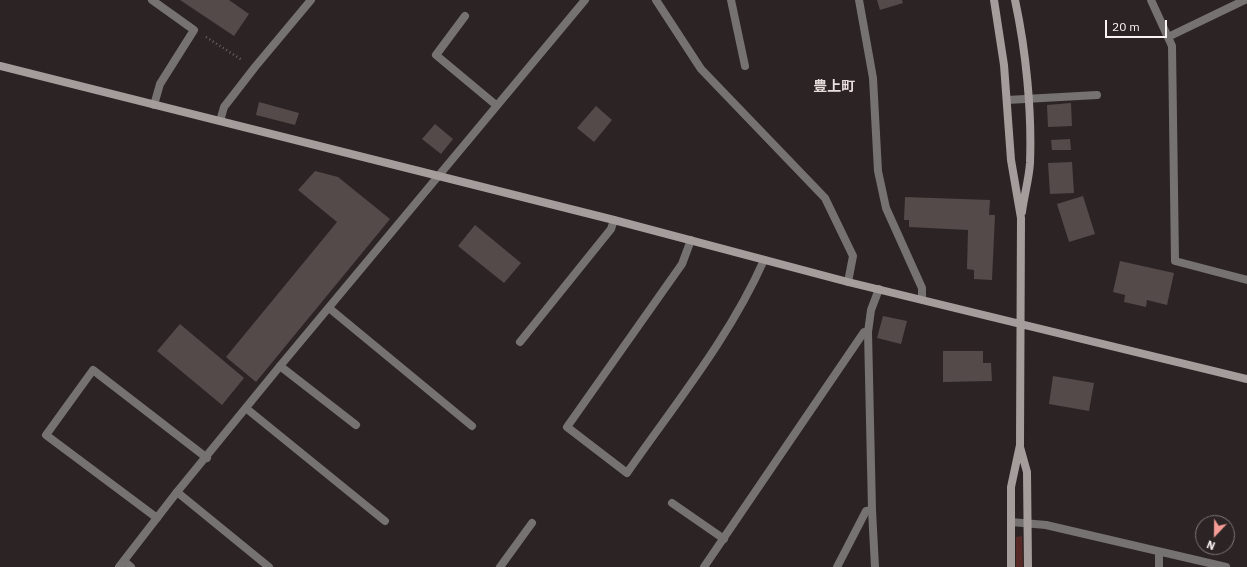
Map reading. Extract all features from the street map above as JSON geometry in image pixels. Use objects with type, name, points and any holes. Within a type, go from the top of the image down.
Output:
[{"type":"street","points":[[152,0],[194,30],[160,84],[154,105]]},
{"type":"street","points":[[220,121],[224,107],[311,0]]},
{"type":"street","points":[[131,567],[121,564],[177,492],[207,458],[280,366],[496,105],[585,0]]},
{"type":"street","points":[[656,0],[701,69],[825,198],[854,256],[848,282]]},
{"type":"street","points":[[731,0],[745,66]]},
{"type":"street","points":[[859,0],[874,78],[878,171],[886,208],[922,288],[922,299]]},
{"type":"street","points":[[994,0],[1004,66],[1011,160],[1020,218],[1020,445],[1011,488],[1011,567]]},
{"type":"street","points":[[1016,0],[1026,60],[1030,164],[1020,218]]},
{"type":"street","points":[[1151,0],[1172,46],[1175,261],[1247,280]]},
{"type":"street","points":[[1168,37],[1245,0]]},
{"type":"street","points":[[464,16],[436,55],[496,105]]},
{"type":"street","points":[[0,66],[614,220],[848,282],[1247,379]]},
{"type":"street","points":[[1007,100],[1097,95]]},
{"type":"street","points":[[520,342],[611,230],[614,220]]},
{"type":"street","points":[[691,240],[682,264],[567,427],[627,473],[734,321],[751,290],[764,260]]},
{"type":"street","points":[[875,567],[872,510],[868,332],[871,310],[879,289]]},
{"type":"street","points":[[329,308],[472,426]]},
{"type":"street","points":[[704,567],[864,332],[868,332]]},
{"type":"street","points":[[280,366],[356,425]]},
{"type":"street","points":[[157,518],[46,434],[93,370],[207,458]]},
{"type":"street","points":[[247,409],[385,521]]},
{"type":"street","points":[[1020,445],[1027,472],[1028,567]]},
{"type":"street","points":[[177,492],[269,567]]},
{"type":"street","points":[[672,504],[724,539]]},
{"type":"street","points":[[837,567],[866,511],[872,510]]},
{"type":"street","points":[[500,567],[532,522]]},
{"type":"street","points":[[1012,522],[1028,522],[1046,525],[1226,567]]},
{"type":"street","points":[[1159,552],[1159,567]]},
{"type":"path","points":[[194,30],[255,67]]},
{"type":"shaded area","points":[[1022,536],[1023,567],[1016,567],[1016,537]]},
{"type":"building","points":[[180,0],[229,0],[249,14],[234,36]]},
{"type":"building","points":[[877,0],[902,0],[903,3],[880,10]]},
{"type":"building","points":[[259,102],[299,113],[295,125],[256,115]]},
{"type":"building","points":[[1071,103],[1072,126],[1048,127],[1047,105]]},
{"type":"building","points":[[596,106],[612,120],[594,142],[577,128]]},
{"type":"building","points":[[435,124],[453,139],[441,154],[422,139]]},
{"type":"building","points":[[1070,139],[1071,150],[1052,150],[1051,140]]},
{"type":"building","points":[[1072,162],[1074,193],[1050,194],[1048,163]]},
{"type":"building","points":[[315,171],[338,177],[390,219],[256,382],[226,357],[337,222],[298,190]]},
{"type":"building","points":[[1083,196],[1095,234],[1069,242],[1057,204]]},
{"type":"building","points":[[905,197],[990,200],[989,215],[995,215],[992,280],[974,279],[974,270],[967,269],[968,230],[909,227],[909,220],[904,220]]},
{"type":"building","points":[[475,225],[521,263],[504,283],[458,246]]},
{"type":"building","points":[[1120,261],[1174,273],[1167,305],[1147,300],[1146,307],[1124,302],[1125,295],[1113,292]]},
{"type":"building","points":[[883,316],[907,321],[901,344],[877,338]]},
{"type":"building","points":[[180,324],[244,378],[222,405],[157,351]]},
{"type":"building","points":[[943,351],[983,351],[983,363],[991,363],[992,381],[943,382]]},
{"type":"building","points":[[1053,376],[1094,383],[1089,411],[1049,404]]},
{"type":"district","name":"豊上町","points":[[834,87]]}]
